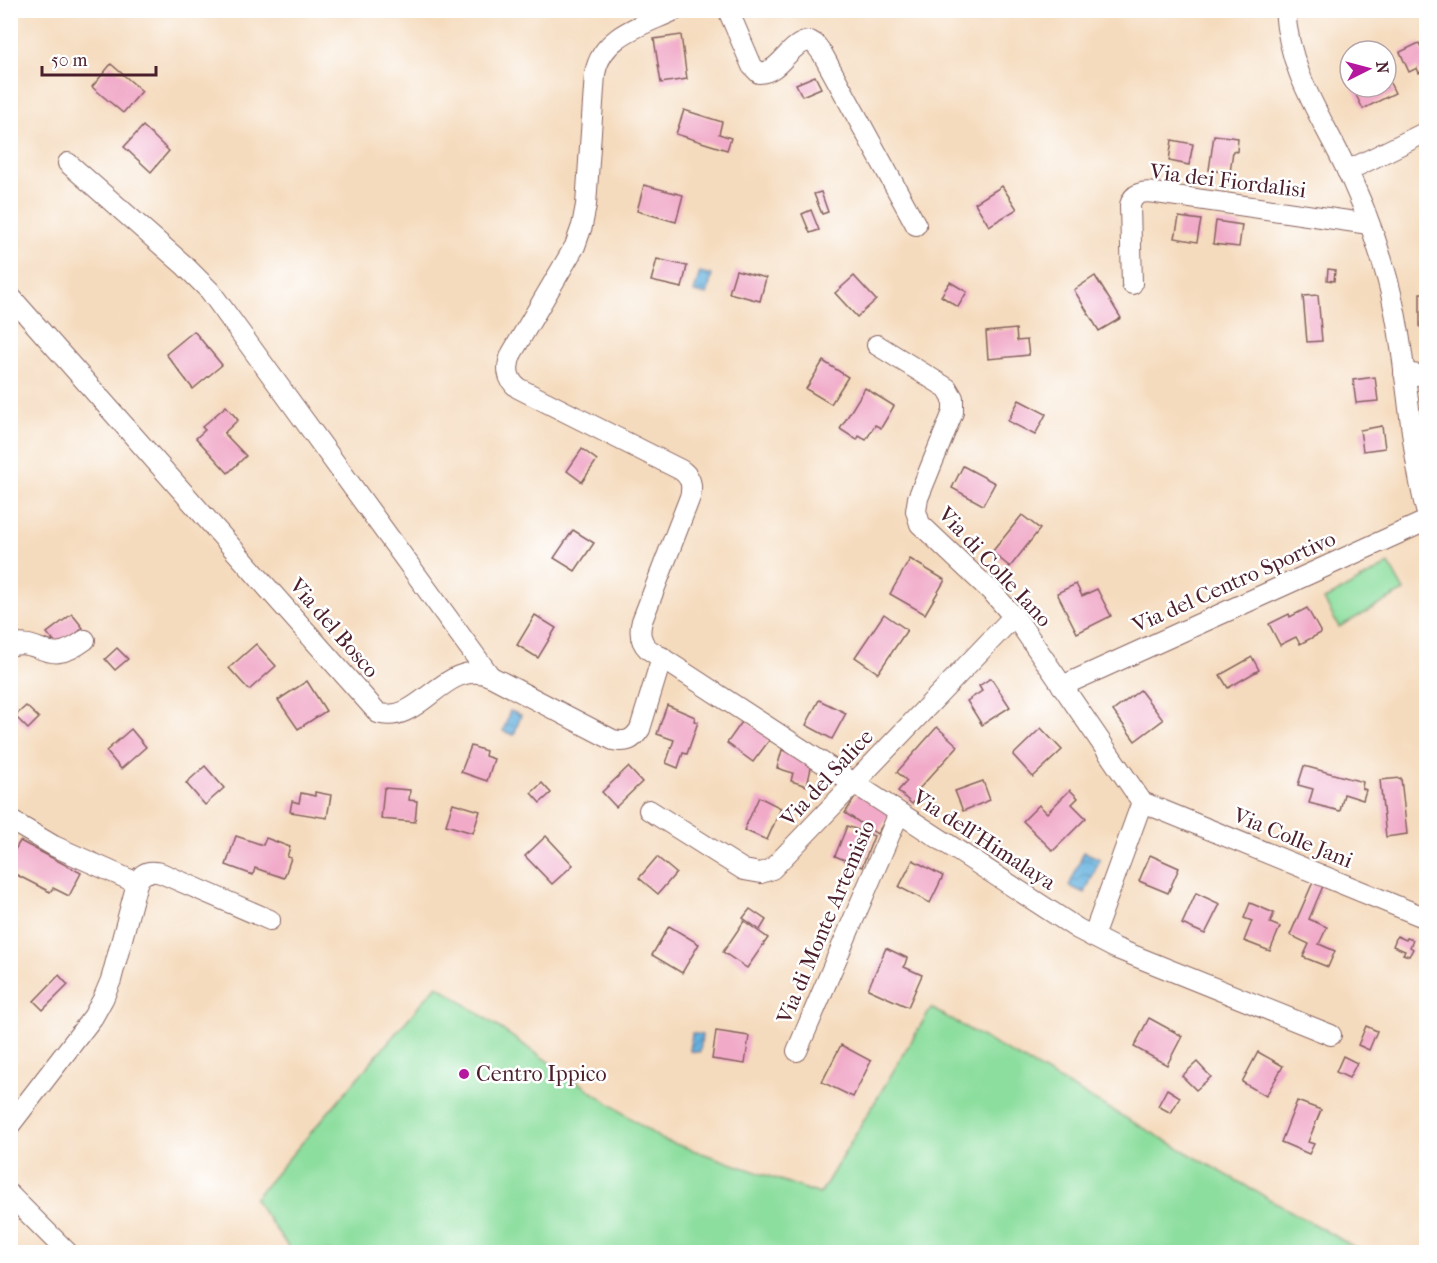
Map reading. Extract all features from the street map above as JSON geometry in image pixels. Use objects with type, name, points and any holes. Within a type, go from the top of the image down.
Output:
[{"type":"street","name":"Via dell'Himalaya","points":[[675,10],[615,40],[603,50],[599,57],[595,74],[586,206],[580,232],[512,353],[508,367],[511,381],[519,388],[681,470],[690,479],[692,489],[690,497],[644,616],[641,634],[645,646],[1093,937],[1114,948],[1331,1035]]},
{"type":"street","points":[[728,10],[752,66],[759,73],[769,71],[800,44],[810,41],[815,44],[916,225]]},
{"type":"street","points":[[1285,10],[1289,44],[1302,83],[1347,171],[1369,224],[1389,285],[1426,510]]},
{"type":"street","points":[[1347,171],[1426,132]]},
{"type":"street","points":[[68,163],[184,265],[210,291],[490,676]]},
{"type":"street","name":"Via dei Fiordalisi","points":[[1132,284],[1130,205],[1133,197],[1141,193],[1155,193],[1369,224]]},
{"type":"street","name":"Via del Bosco","points":[[10,296],[378,712],[387,715],[400,713],[462,674],[477,672],[490,676],[613,740],[627,741],[634,737],[642,724],[662,657]]},
{"type":"street","name":"Via di Colle Iano","points":[[877,345],[945,386],[952,393],[953,412],[919,494],[916,507],[917,517],[923,528],[988,588],[1027,632],[1142,802]]},
{"type":"street","points":[[1404,373],[1426,376]]},
{"type":"street","name":"Via del Centro Sportivo","points":[[1062,686],[1426,521]]},
{"type":"street","name":"Via del Salice","points":[[649,810],[749,872],[761,873],[776,867],[1014,616]]},
{"type":"street","points":[[10,646],[26,644],[45,652],[60,653],[73,649],[86,640]]},
{"type":"street","points":[[1093,937],[1142,802]]},
{"type":"street","name":"Via Colle Jani","points":[[1142,802],[1426,918]]},
{"type":"street","name":"Via di Monte Artemisio","points":[[797,1051],[899,813]]},
{"type":"street","points":[[10,820],[54,846],[137,884]]},
{"type":"street","points":[[10,1125],[98,1008],[111,980],[137,884],[146,872],[156,871],[270,920]]},
{"type":"street","points":[[10,1195],[66,1252]]},
{"type":"green space","points":[[1389,564],[1404,591],[1339,627],[1324,600]]},
{"type":"green space","name":"Centro Ippico","points":[[437,985],[661,1139],[820,1194],[931,1008],[1363,1252],[292,1252],[254,1199]]},
{"type":"water","points":[[700,272],[712,275],[707,295],[694,292]]},
{"type":"water","points":[[510,711],[521,715],[514,735],[503,731]]},
{"type":"water","points":[[1084,852],[1100,859],[1085,893],[1069,886]]},
{"type":"water","points":[[692,1033],[702,1035],[700,1052],[690,1051]]},
{"type":"building","points":[[681,35],[687,79],[661,83],[654,39]]},
{"type":"building","points":[[1419,43],[1426,58],[1426,69],[1419,73],[1417,68],[1409,72],[1400,52]]},
{"type":"building","points":[[111,64],[142,91],[123,113],[92,87]]},
{"type":"building","points":[[815,76],[821,88],[802,96],[796,84]]},
{"type":"building","points":[[1358,99],[1383,99],[1363,109]]},
{"type":"building","points":[[684,110],[722,122],[719,134],[731,138],[727,150],[676,134]]},
{"type":"building","points":[[143,126],[169,151],[151,172],[124,147]]},
{"type":"building","points":[[1214,135],[1238,138],[1237,152],[1233,151],[1230,173],[1209,170]]},
{"type":"building","points":[[1172,140],[1193,144],[1189,165],[1169,161]]},
{"type":"building","points":[[644,185],[683,195],[676,222],[637,211]]},
{"type":"building","points":[[1002,186],[1017,209],[989,226],[975,203]]},
{"type":"building","points":[[821,192],[828,212],[822,214],[814,194]]},
{"type":"building","points":[[811,210],[819,230],[810,233],[802,214]]},
{"type":"building","points":[[1179,217],[1201,220],[1197,242],[1175,238]]},
{"type":"building","points":[[1216,221],[1242,225],[1239,247],[1213,244]]},
{"type":"building","points":[[657,259],[687,266],[682,288],[651,281]]},
{"type":"building","points":[[1328,269],[1335,270],[1334,281],[1327,280]]},
{"type":"building","points":[[736,270],[766,278],[760,301],[729,293]]},
{"type":"building","points":[[854,276],[876,300],[857,317],[835,293]]},
{"type":"building","points":[[1095,276],[1121,318],[1099,331],[1074,290]]},
{"type":"building","points":[[950,282],[967,292],[958,307],[941,296]]},
{"type":"building","points":[[1420,293],[1426,293],[1426,327],[1420,327]]},
{"type":"building","points":[[1318,295],[1322,341],[1307,342],[1303,296]]},
{"type":"building","points":[[1016,329],[1017,341],[1027,340],[1029,355],[988,359],[986,332]]},
{"type":"building","points":[[194,331],[222,365],[193,389],[166,354]]},
{"type":"building","points":[[823,361],[848,377],[831,404],[806,389]]},
{"type":"building","points":[[1375,377],[1378,401],[1356,403],[1353,380]]},
{"type":"building","points":[[865,388],[894,406],[881,428],[875,425],[866,440],[859,436],[857,440],[840,429]]},
{"type":"building","points":[[1019,400],[1046,414],[1035,435],[1008,421]]},
{"type":"building","points":[[226,406],[238,420],[224,433],[246,456],[228,473],[196,438],[205,430],[202,427]]},
{"type":"building","points":[[1382,426],[1385,448],[1363,451],[1360,430]]},
{"type":"building","points":[[582,449],[597,460],[582,482],[567,471]]},
{"type":"building","points":[[963,466],[995,483],[983,505],[952,488]]},
{"type":"building","points":[[1022,515],[1040,529],[1010,567],[992,552]]},
{"type":"building","points":[[573,530],[594,543],[575,571],[554,558]]},
{"type":"building","points":[[910,559],[945,580],[925,614],[890,594]]},
{"type":"building","points":[[1076,584],[1082,596],[1097,589],[1111,616],[1077,633],[1057,593]]},
{"type":"building","points":[[1307,608],[1321,633],[1300,644],[1296,637],[1280,645],[1269,624]]},
{"type":"building","points":[[72,614],[83,628],[59,648],[47,633]]},
{"type":"building","points":[[884,614],[907,630],[878,673],[855,657]]},
{"type":"building","points":[[535,615],[556,628],[538,658],[517,645]]},
{"type":"building","points":[[256,644],[276,666],[249,690],[229,668]]},
{"type":"building","points":[[117,648],[128,659],[115,670],[105,659]]},
{"type":"building","points":[[1252,657],[1259,670],[1228,688],[1220,675]]},
{"type":"building","points":[[991,678],[1010,707],[982,725],[967,701],[982,691],[979,686]]},
{"type":"building","points":[[307,681],[326,711],[298,729],[278,700]]},
{"type":"building","points":[[1140,690],[1163,720],[1135,741],[1113,711]]},
{"type":"building","points":[[819,700],[846,713],[832,739],[806,725]]},
{"type":"building","points":[[667,705],[695,717],[694,721],[698,722],[687,754],[683,753],[678,768],[666,763],[674,740],[657,734]]},
{"type":"building","points":[[26,706],[39,718],[28,729],[15,716]]},
{"type":"building","points":[[744,719],[771,738],[753,762],[727,743]]},
{"type":"building","points":[[937,727],[958,746],[918,790],[922,794],[912,804],[898,791],[907,781],[897,772]]},
{"type":"building","points":[[1041,728],[1062,750],[1033,777],[1013,755]]},
{"type":"building","points":[[131,729],[146,747],[121,769],[106,751]]},
{"type":"building","points":[[471,746],[486,751],[485,756],[494,759],[487,781],[461,772]]},
{"type":"building","points":[[782,750],[813,759],[807,786],[791,781],[793,773],[777,768]]},
{"type":"building","points":[[205,766],[224,788],[205,805],[186,783]]},
{"type":"building","points":[[1304,766],[1363,782],[1362,788],[1366,790],[1363,800],[1344,794],[1340,811],[1309,803],[1313,789],[1298,785]]},
{"type":"building","points":[[628,767],[642,782],[616,807],[602,792]]},
{"type":"building","points":[[1401,778],[1407,834],[1386,837],[1380,780]]},
{"type":"building","points":[[983,781],[990,800],[963,811],[955,791]]},
{"type":"building","points":[[542,783],[551,793],[540,803],[531,793]]},
{"type":"building","points":[[384,788],[410,790],[409,800],[417,801],[415,822],[381,819]]},
{"type":"building","points":[[1070,790],[1078,798],[1072,804],[1086,818],[1053,851],[1023,821],[1039,805],[1047,813]]},
{"type":"building","points":[[315,792],[331,795],[327,818],[290,812],[292,801],[299,803],[301,793],[315,796]]},
{"type":"building","points":[[858,793],[890,813],[877,834],[845,813]]},
{"type":"building","points":[[759,797],[781,808],[767,840],[744,830]]},
{"type":"building","points":[[453,803],[480,811],[473,833],[446,825]]},
{"type":"building","points":[[847,826],[874,836],[862,867],[835,856]]},
{"type":"building","points":[[236,836],[263,845],[266,838],[290,847],[287,857],[291,858],[284,878],[255,868],[253,875],[226,865]]},
{"type":"building","points":[[546,836],[573,865],[552,884],[525,856]]},
{"type":"building","points":[[20,841],[81,873],[69,896],[53,888],[50,892],[13,873],[15,871],[10,869],[10,858]]},
{"type":"building","points":[[1150,855],[1179,868],[1168,893],[1139,881]]},
{"type":"building","points":[[657,857],[676,873],[658,894],[639,878]]},
{"type":"building","points":[[913,860],[943,876],[930,903],[899,887]]},
{"type":"building","points":[[1313,882],[1323,886],[1309,919],[1327,927],[1319,944],[1335,951],[1328,967],[1303,957],[1309,944],[1290,935]]},
{"type":"building","points":[[1196,893],[1220,904],[1205,934],[1182,924]]},
{"type":"building","points":[[1250,903],[1274,913],[1270,923],[1280,927],[1270,951],[1244,941],[1252,921],[1244,918]]},
{"type":"building","points":[[750,909],[766,920],[760,930],[743,918]]},
{"type":"building","points":[[744,921],[768,938],[747,968],[723,952]]},
{"type":"building","points":[[669,926],[699,944],[682,973],[652,955]]},
{"type":"building","points":[[1397,936],[1413,940],[1410,947],[1413,949],[1409,956],[1403,954],[1405,951],[1393,946]]},
{"type":"building","points":[[886,948],[907,958],[904,967],[922,975],[908,1007],[868,989]]},
{"type":"building","points":[[59,975],[68,985],[43,1010],[34,1001]]},
{"type":"building","points":[[1149,1018],[1182,1036],[1167,1065],[1134,1047]]},
{"type":"building","points":[[1366,1026],[1377,1031],[1369,1050],[1358,1045]]},
{"type":"building","points":[[716,1031],[749,1036],[745,1064],[712,1059]]},
{"type":"building","points":[[841,1045],[871,1061],[853,1097],[822,1082]]},
{"type":"building","points":[[1258,1052],[1283,1066],[1266,1096],[1242,1082]]},
{"type":"building","points":[[1343,1056],[1357,1063],[1349,1078],[1336,1072]]},
{"type":"building","points":[[1197,1062],[1211,1077],[1196,1090],[1182,1076]]},
{"type":"building","points":[[1167,1089],[1180,1097],[1171,1113],[1158,1106]]},
{"type":"building","points":[[1297,1101],[1321,1110],[1308,1142],[1314,1144],[1309,1154],[1281,1142]]},
{"type":"place","name":"Centro Ippico","points":[[464,1074]]}]
